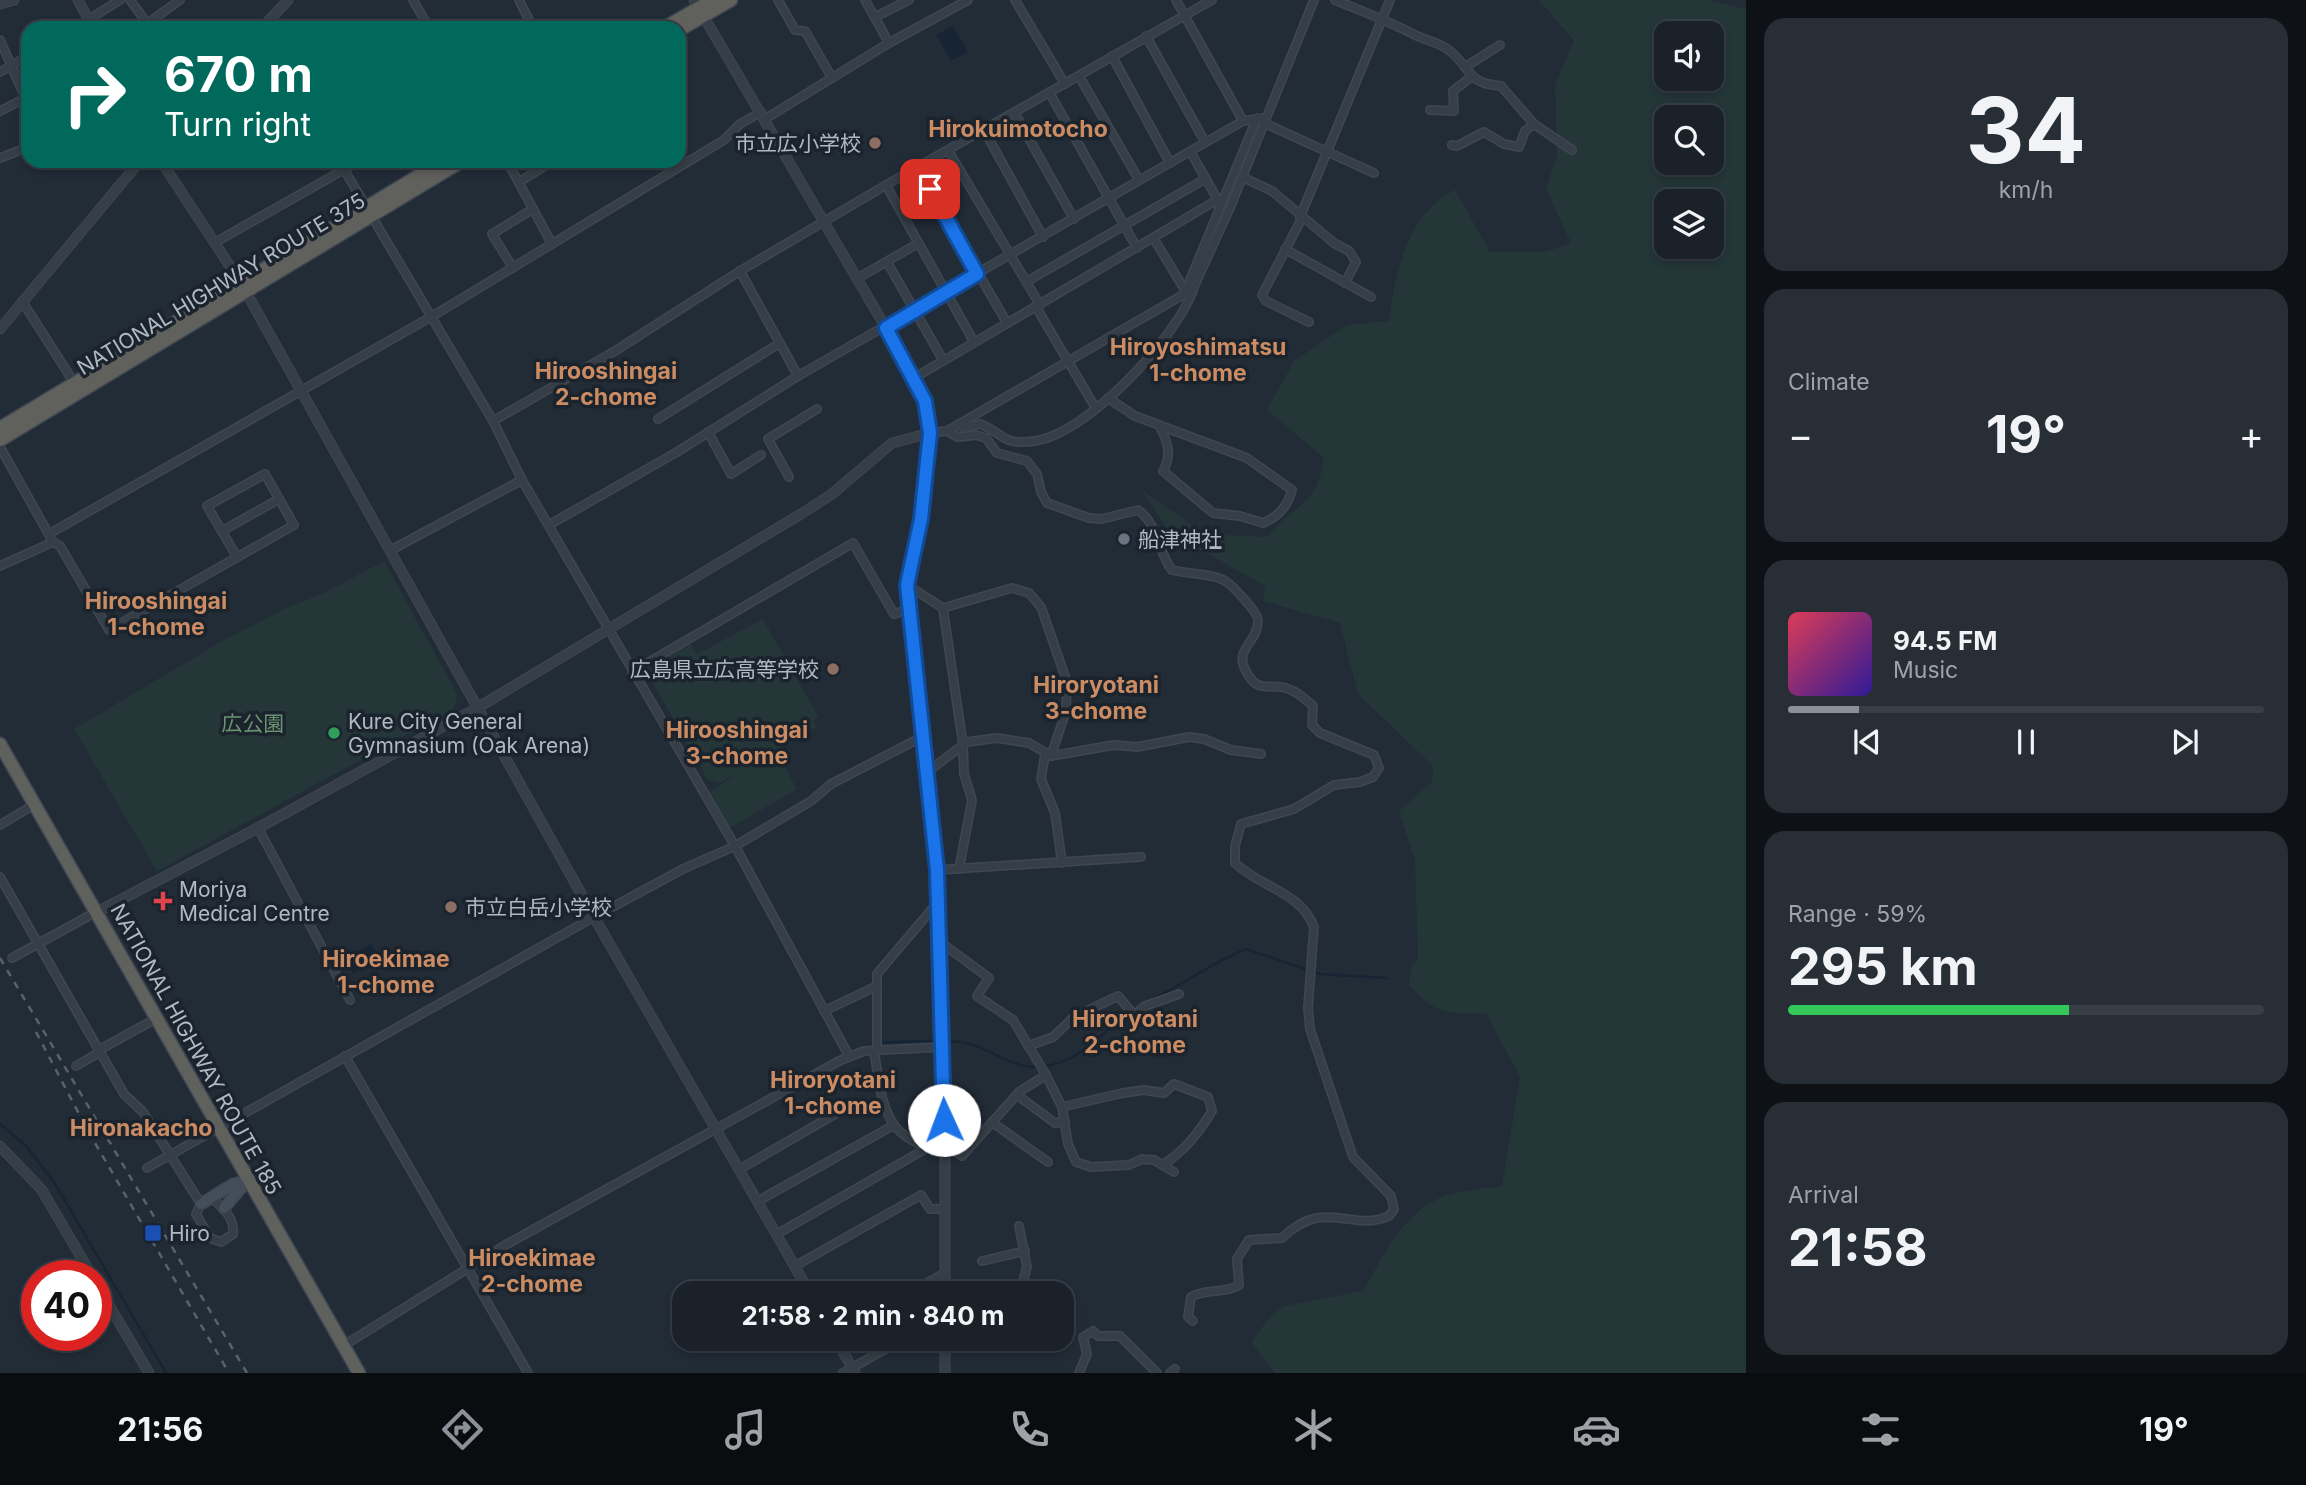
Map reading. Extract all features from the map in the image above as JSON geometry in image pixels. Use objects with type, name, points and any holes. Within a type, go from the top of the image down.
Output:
[{"type":"highway","points":[[676,21],[712,0]]},
{"type":"highway","points":[[686,22],[699,7],[731,0]]},
{"type":"highway","name":"NATIONAL HIGHWAY ROUTE 375","points":[[369,212],[433,168]]},
{"type":"highway","name":"NATIONAL HIGHWAY ROUTE 375","points":[[0,428],[369,212],[449,168]]},
{"type":"highway","name":"NATIONAL HIGHWAY ROUTE 375","points":[[0,440],[243,287]]},
{"type":"highway","name":"NATIONAL HIGHWAY ROUTE 185","points":[[0,744],[359,1373]]},
{"type":"main road","points":[[206,1201],[233,1184],[247,1181]]},
{"type":"main road","points":[[224,1208],[247,1181]]},
{"type":"street","points":[[0,4],[13,0]]},
{"type":"street","points":[[78,0],[89,21]]},
{"type":"street","points":[[95,21],[120,0]]},
{"type":"street","points":[[130,0],[142,21]]},
{"type":"street","points":[[154,21],[180,0]]},
{"type":"street","points":[[268,21],[288,0]]},
{"type":"street","points":[[413,0],[425,21]]},
{"type":"street","points":[[519,0],[530,21]]},
{"type":"street","points":[[778,0],[795,30],[805,31],[831,76]]},
{"type":"street","points":[[865,0],[890,43]]},
{"type":"street","points":[[875,17],[909,0]]},
{"type":"street","points":[[686,164],[724,141],[740,124],[763,115],[953,4],[968,0]]},
{"type":"street","points":[[1015,0],[1065,84]]},
{"type":"street","points":[[1176,0],[1243,121]]},
{"type":"street","points":[[493,421],[615,351],[740,271],[1212,0]]},
{"type":"street","points":[[959,424],[965,428],[980,424],[1003,440],[1034,441],[1054,435],[1126,385],[1184,313],[1219,203],[1262,120],[1314,0]]},
{"type":"street","points":[[1335,0],[1418,36],[1435,40],[1465,67],[1471,77],[1488,85],[1501,86],[1534,124],[1572,150]]},
{"type":"street","points":[[1309,322],[1266,301],[1262,295],[1301,217],[1390,0]]},
{"type":"street","points":[[699,7],[858,278],[925,401],[930,433],[921,519],[907,585],[937,870],[945,1147],[945,1281]]},
{"type":"street","points":[[1146,36],[1205,142]]},
{"type":"street","points":[[0,40],[21,87]]},
{"type":"street","points":[[1465,67],[1500,45]]},
{"type":"street","points":[[1112,56],[1170,163]]},
{"type":"street","points":[[0,72],[21,60]]},
{"type":"street","points":[[1079,76],[1139,180]]},
{"type":"street","points":[[1430,110],[1454,111],[1453,91],[1471,77]]},
{"type":"street","points":[[1049,92],[1137,248]]},
{"type":"street","points":[[0,110],[21,102]]},
{"type":"street","points":[[1014,112],[1074,219]]},
{"type":"street","points":[[12,958],[477,708],[801,514],[832,494],[892,443],[947,431],[1189,292],[1229,210],[1262,120]]},
{"type":"street","points":[[549,525],[798,376],[946,294],[1243,121],[1262,120],[1374,173]]},
{"type":"street","points":[[1452,145],[1457,146],[1484,132],[1504,144],[1518,147],[1525,131],[1534,124]]},
{"type":"street","points":[[984,130],[1043,237]]},
{"type":"street","points":[[0,158],[21,150]]},
{"type":"street","points":[[948,150],[1026,282],[1095,407]]},
{"type":"street","points":[[1189,151],[1219,203],[1229,210]]},
{"type":"street","points":[[918,167],[1007,323]]},
{"type":"street","points":[[1,327],[134,168]]},
{"type":"street","points":[[166,168],[243,287],[594,917],[803,1281]]},
{"type":"street","points":[[511,168],[552,244]]},
{"type":"street","points":[[519,182],[542,168]]},
{"type":"street","points":[[0,566],[431,317],[679,168]]},
{"type":"street","points":[[216,242],[344,169],[493,421],[522,480],[735,846],[849,1056]]},
{"type":"street","points":[[1242,177],[1272,191],[1301,217],[1349,251],[1356,262],[1345,283]]},
{"type":"street","points":[[1026,282],[1205,179]]},
{"type":"street","points":[[886,186],[975,342]]},
{"type":"street","points":[[914,378],[1219,203]]},
{"type":"street","points":[[513,268],[492,233],[533,209]]},
{"type":"street","points":[[1154,239],[1189,292]]},
{"type":"street","points":[[858,278],[917,244]]},
{"type":"street","points":[[1285,249],[1371,297]]},
{"type":"street","points":[[887,262],[943,360]]},
{"type":"street","points":[[740,271],[798,376]]},
{"type":"street","points":[[22,301],[75,384]]},
{"type":"street","points":[[658,419],[780,343]]},
{"type":"street","points":[[1108,398],[1123,411],[1160,427],[1247,458],[1292,490],[1287,502],[1276,516],[1263,523],[1240,516],[1213,513],[1163,471],[1169,455],[1168,443],[1160,427]]},
{"type":"street","points":[[789,477],[768,439],[817,409]]},
{"type":"street","points":[[947,431],[958,437],[976,435],[986,438],[997,453],[1027,461],[1037,474],[1047,503],[1088,518],[1102,519],[1138,510],[1147,516],[1164,552],[1164,561],[1171,570],[1225,581],[1256,611],[1259,619],[1257,628],[1242,650],[1242,662],[1252,681],[1263,687],[1281,687],[1300,694],[1313,706],[1312,724],[1320,733],[1374,755],[1378,768],[1373,777],[1360,782],[1334,785],[1294,808],[1241,824],[1235,846],[1236,863],[1252,878],[1286,894],[1310,915],[1314,927],[1308,1007],[1310,1029],[1353,1157],[1391,1196],[1394,1209],[1389,1216],[1377,1219],[1309,1219],[1297,1223],[1282,1238],[1249,1240],[1237,1259],[1239,1285],[1191,1297],[1188,1317],[1193,1321]]},
{"type":"street","points":[[708,432],[731,474],[761,455]]},
{"type":"street","points":[[0,447],[51,538],[60,546],[109,630],[294,525],[265,474],[207,506],[237,557]]},
{"type":"street","points":[[391,550],[522,480]]},
{"type":"street","points":[[222,531],[279,499]]},
{"type":"street","points":[[632,672],[853,543],[894,614],[908,609]]},
{"type":"street","points":[[907,585],[943,608],[1012,588],[1029,593],[1041,607],[1067,682],[1066,711],[1041,779],[1055,813],[1062,863]]},
{"type":"street","points":[[943,608],[963,745],[964,774],[972,800],[959,869]]},
{"type":"street","points":[[148,1168],[594,917],[683,869],[735,846],[811,801],[831,784],[922,737]]},
{"type":"street","points":[[926,773],[963,745],[997,738],[1029,743],[1048,755],[1114,745],[1137,747],[1189,737],[1204,739],[1231,750],[1261,754]]},
{"type":"street","points":[[0,825],[35,804]]},
{"type":"street","points":[[258,828],[351,1000]]},
{"type":"street","points":[[937,870],[1141,857]]},
{"type":"street","points":[[0,877],[124,1094],[143,1112],[206,1201],[224,1208],[234,1232],[221,1242],[210,1238],[196,1214],[206,1201]]},
{"type":"street","points":[[938,902],[877,974],[876,1050],[882,1097],[894,1125],[914,1144],[928,1148],[945,1147],[962,1156],[1017,1095],[1046,1075]]},
{"type":"street","points":[[939,941],[989,978],[977,996],[1013,1020],[1046,1075],[1062,1107],[1068,1144],[1076,1162],[1091,1167],[1117,1166],[1142,1159],[1154,1160],[1174,1172]]},
{"type":"street","points":[[824,1011],[877,986]]},
{"type":"street","points":[[1028,1046],[1054,1037],[1074,1017],[1118,996],[1134,1015],[1145,1006],[1179,994]]},
{"type":"street","points":[[76,1066],[157,1018]]},
{"type":"street","points":[[343,1346],[467,1269],[692,1141],[718,1130],[849,1056],[876,1050],[942,1048]]},
{"type":"street","points":[[345,1056],[528,1373]]},
{"type":"street","points":[[1062,1107],[1134,1091],[1164,1093],[1174,1084],[1208,1097],[1212,1111],[1207,1119],[1187,1148],[1163,1165]]},
{"type":"street","points":[[1017,1095],[1055,1123],[1065,1121]]},
{"type":"street","points":[[740,1169],[844,1109]]},
{"type":"street","points":[[993,1123],[1048,1162]]},
{"type":"street","points":[[758,1201],[894,1125]]},
{"type":"street","points":[[0,1146],[42,1190],[83,1260]]},
{"type":"street","points":[[777,1234],[928,1148]]},
{"type":"street","points":[[795,1266],[921,1195],[930,1209],[945,1209]]},
{"type":"street","points":[[1019,1226],[1027,1267],[1023,1281]]},
{"type":"street","points":[[982,1261],[1025,1251]]},
{"type":"street","points":[[931,1281],[945,1273]]},
{"type":"street","points":[[112,1310],[149,1373]]},
{"type":"street","points":[[1079,1373],[1087,1354],[1083,1337],[1093,1331],[1098,1336],[1119,1336],[1157,1373]]},
{"type":"street","points":[[841,1351],[850,1371],[883,1351]]},
{"type":"street","points":[[945,1351],[945,1373]]},
{"type":"green space","points":[[1539,0],[1708,0],[1746,9],[1746,1373],[1275,1373],[1251,1342],[1270,1317],[1284,1306],[1363,1291],[1395,1237],[1428,1204],[1456,1193],[1502,1186],[1520,1077],[1486,1013],[1452,1012],[1434,1007],[1409,984],[1412,965],[1418,959],[1415,860],[1399,811],[1432,782],[1433,766],[1358,694],[1340,623],[1263,601],[1265,586],[1169,532],[1142,490],[1205,534],[1267,537],[1303,504],[1316,487],[1324,458],[1267,410],[1294,361],[1347,325],[1389,321],[1395,283],[1406,246],[1414,230],[1438,201],[1455,190],[1490,252],[1545,252],[1571,243],[1546,189],[1557,156],[1555,84],[1574,41]]},
{"type":"green space","name":"広公園","points":[[384,561],[457,694],[454,709],[157,871],[74,729],[217,644]]},
{"type":"green space","points":[[763,619],[819,718],[813,721],[816,727],[776,751],[797,789],[730,828],[709,792],[739,772],[719,783],[708,780],[646,671],[690,643],[697,654]]},
{"type":"water","points":[[953,26],[968,52],[951,61],[936,35]]},
{"type":"water","points":[[371,944],[379,959],[353,973],[344,958]]},
{"type":"waterway","points":[[1149,1001],[1246,949],[1320,974],[1387,978]]},
{"type":"waterway","points":[[873,1042],[959,1042],[982,1048],[1014,1063],[1038,1067],[1052,1065],[1074,1056],[1131,1012]]},
{"type":"waterway","points":[[0,1124],[26,1146],[54,1182],[166,1373]]},
{"type":"railway","points":[[0,958],[247,1373]]},
{"type":"railway","points":[[36,1032],[88,1131],[229,1373]]},
{"type":"place","name":"市立広小学校","points":[[875,143]]},
{"type":"place","name":"船津神社","points":[[1124,539]]},
{"type":"place","name":"広島県立広高等学校","points":[[833,669]]},
{"type":"place","name":"Kure City General Gymnasium (Oak Arena)","points":[[334,733]]},
{"type":"place","name":"Moriya Medical Centre","points":[[163,901]]},
{"type":"place","name":"市立白岳小学校","points":[[451,907]]},
{"type":"place","name":"Hiro","points":[[153,1233]]},
{"type":"district","name":"Hirokuimotocho","points":[[1018,129]]},
{"type":"district","name":"Hiroyoshimatsu 1-chome","points":[[1198,360]]},
{"type":"district","name":"Hirooshingai 2-chome","points":[[606,384]]},
{"type":"district","name":"Hirooshingai 1-chome","points":[[156,614]]},
{"type":"district","name":"Hiroryotani 3-chome","points":[[1096,698]]},
{"type":"district","name":"Hirooshingai 3-chome","points":[[737,743]]},
{"type":"district","name":"Hiroekimae 1-chome","points":[[386,972]]},
{"type":"district","name":"Hiroryotani 2-chome","points":[[1135,1032]]},
{"type":"district","name":"Hiroryotani 1-chome","points":[[833,1093]]},
{"type":"district","name":"Hironakacho","points":[[141,1128]]},
{"type":"district","name":"Hiroekimae 2-chome","points":[[532,1271]]},
{"type":"route","points":[[930,189],[977,274],[886,328],[925,401],[930,433],[921,519],[907,585],[937,870],[944,1120]]}]
